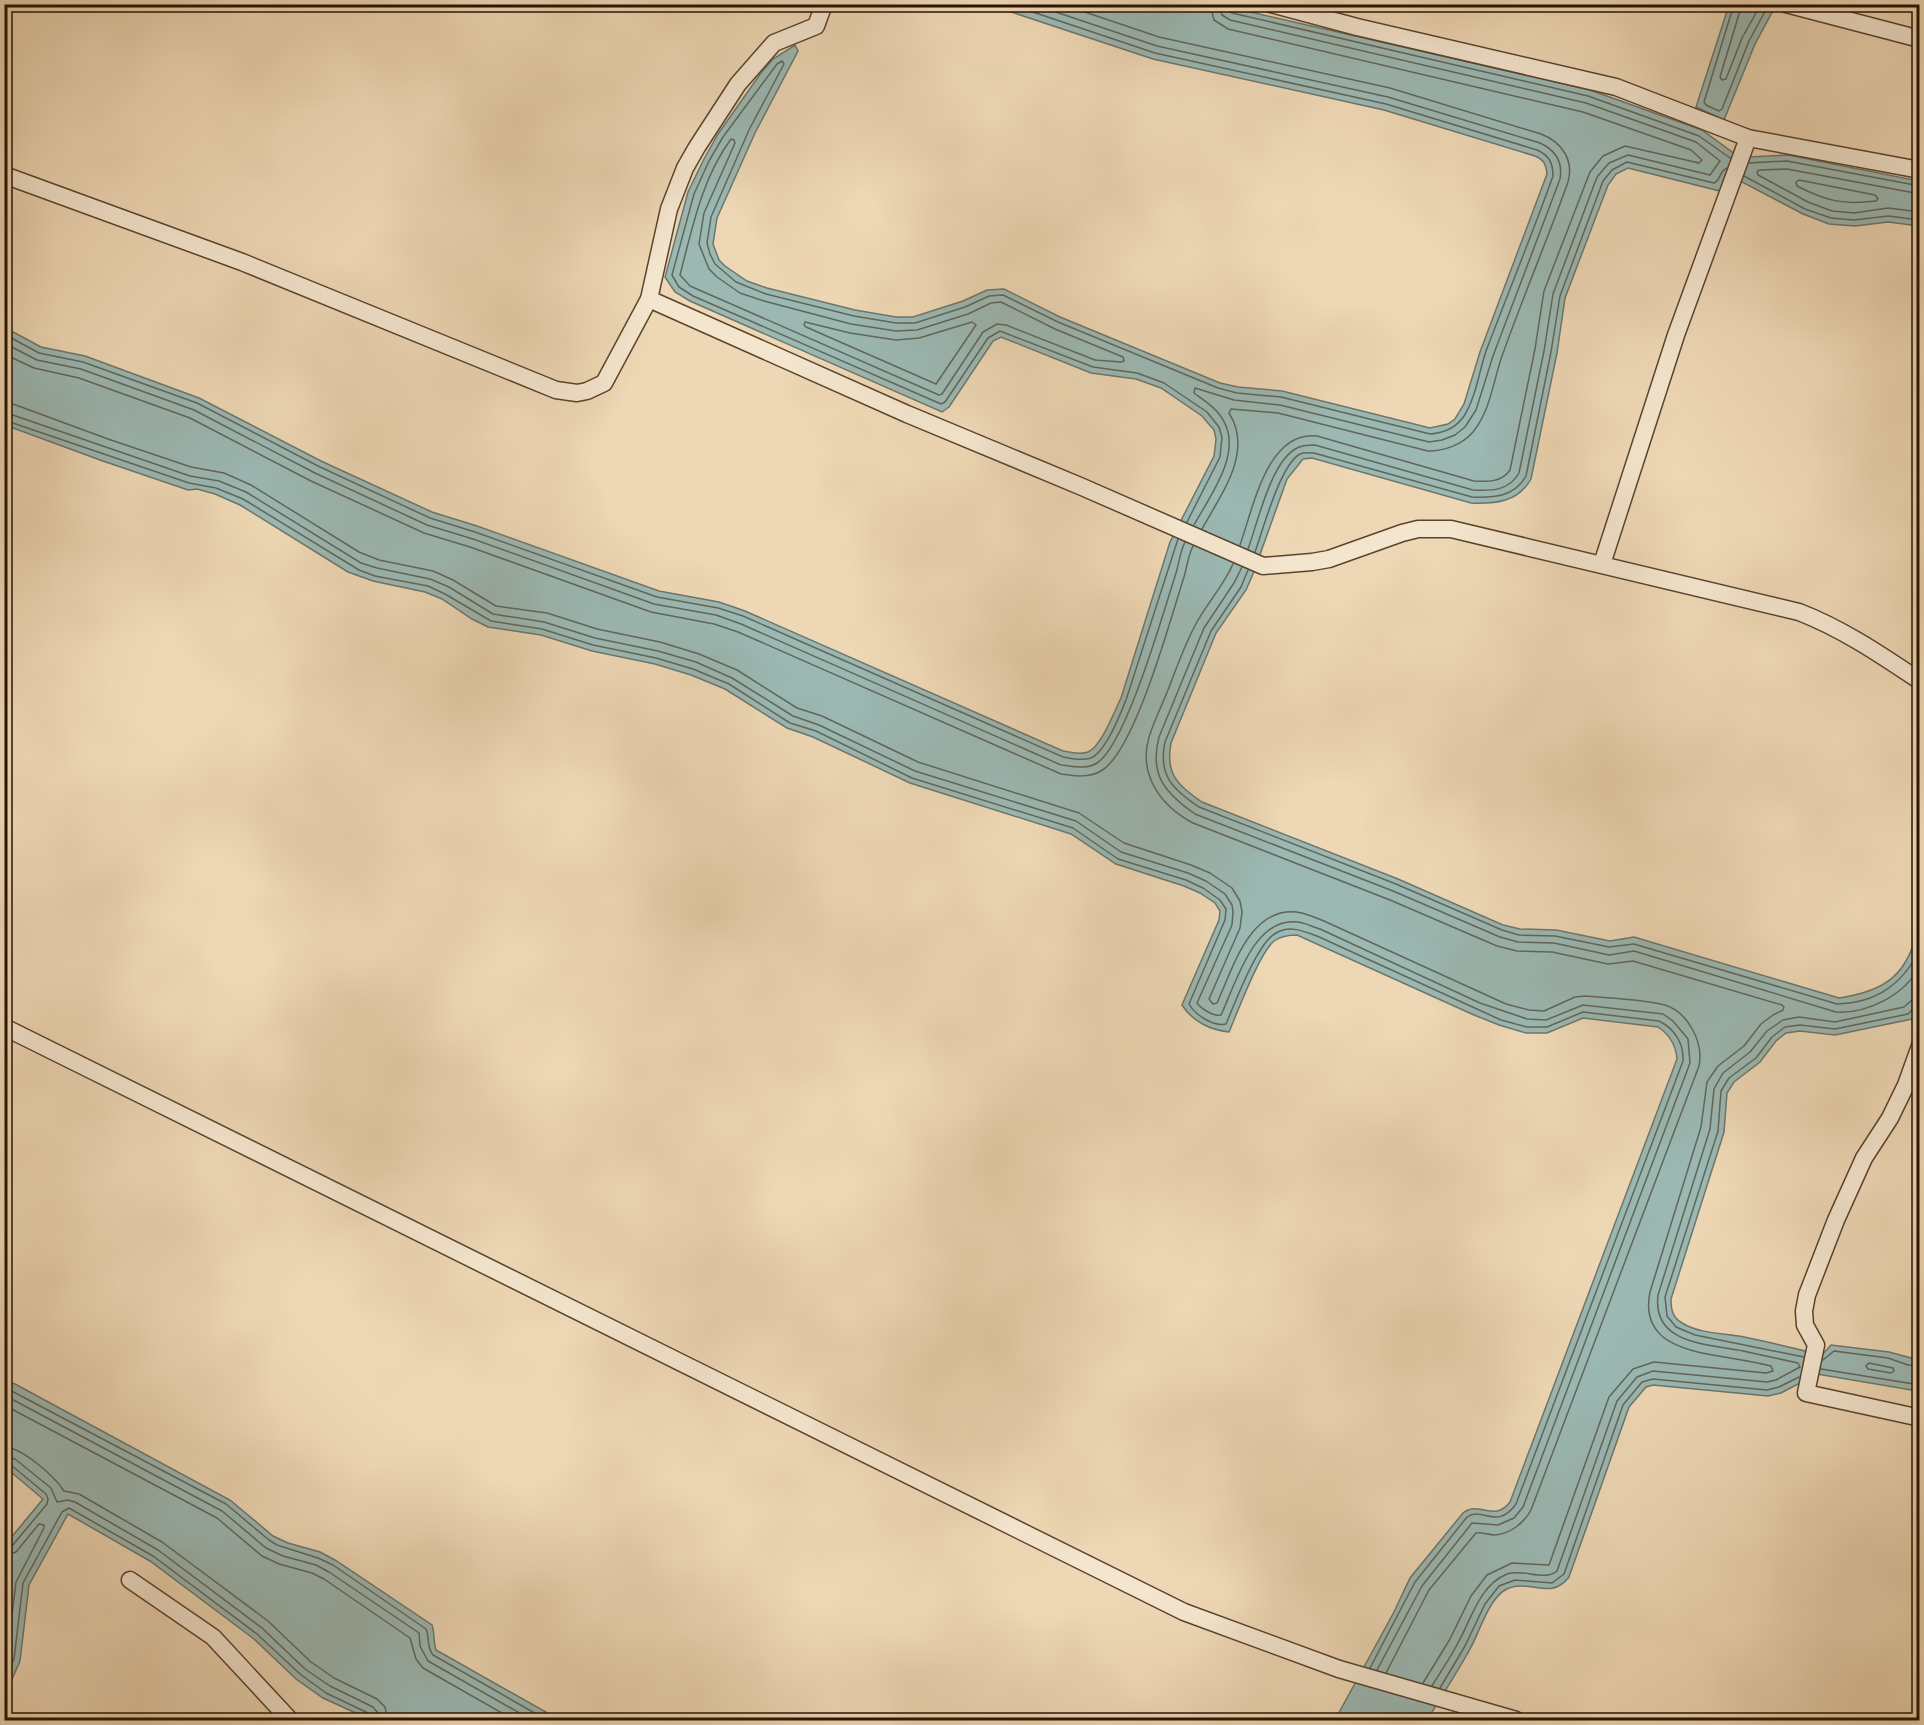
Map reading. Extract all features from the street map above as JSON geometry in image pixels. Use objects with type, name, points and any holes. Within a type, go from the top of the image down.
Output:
[{"type":"street","points":[[4,175],[242,262],[566,392],[587,391],[604,383],[649,298],[669,209],[696,147],[723,105],[755,64],[774,43],[816,26],[824,4]]},
{"type":"street","points":[[1271,4],[1357,27],[1616,87],[1745,144],[1920,170]]},
{"type":"street","points":[[1787,5],[1920,39]]},
{"type":"street","points":[[1602,564],[1676,334],[1745,144]]},
{"type":"street","points":[[649,298],[907,414],[1263,566],[1329,559],[1402,533],[1435,528],[1466,532],[1799,612],[1821,620],[1856,639],[1920,681]]},
{"type":"street","points":[[4,1027],[1184,1612],[1339,1670],[1516,1720]]},
{"type":"street","points":[[1920,1046],[1906,1085],[1890,1118],[1864,1158],[1836,1220],[1807,1294],[1804,1311],[1805,1325],[1816,1345],[1806,1393],[1920,1416]]},
{"type":"street","points":[[130,1580],[213,1636],[290,1720]]},
{"type":"water","points":[[990,5],[1220,5],[1590,90],[1702,130],[1735,154],[1748,157],[1788,155],[1919,181],[1919,226],[1888,222],[1855,226],[1829,224],[1803,214],[1727,174],[1720,191],[1628,168],[1616,174],[1608,185],[1565,298],[1557,353],[1531,479],[1526,487],[1506,500],[1471,503],[1312,458],[1303,459],[1287,479],[1246,590],[1216,633],[1171,743],[1170,763],[1175,778],[1202,802],[1398,879],[1503,925],[1520,929],[1556,930],[1610,941],[1634,937],[1839,998],[1870,991],[1893,977],[1909,957],[1919,926],[1919,1010],[1912,1019],[1835,1035],[1800,1031],[1786,1033],[1776,1041],[1760,1062],[1734,1082],[1727,1093],[1724,1132],[1671,1299],[1673,1312],[1679,1321],[1689,1327],[1704,1331],[1754,1339],[1822,1355],[1831,1345],[1889,1352],[1919,1360],[1917,1391],[1817,1374],[1781,1393],[1768,1396],[1653,1385],[1646,1387],[1629,1407],[1569,1577],[1554,1588],[1522,1586],[1505,1590],[1499,1594],[1489,1608],[1465,1658],[1427,1720],[1335,1720],[1410,1578],[1463,1513],[1475,1509],[1498,1511],[1510,1502],[1677,1059],[1674,1045],[1666,1033],[1658,1027],[1583,1018],[1547,1033],[1526,1033],[1474,1015],[1297,935],[1279,938],[1268,948],[1249,984],[1229,1032],[1208,1027],[1191,1016],[1182,1005],[1219,920],[1220,911],[1215,903],[1200,893],[1116,864],[1071,834],[910,783],[813,737],[787,728],[725,689],[691,675],[655,664],[592,651],[541,635],[488,627],[442,599],[425,592],[373,581],[348,572],[240,505],[215,494],[197,489],[188,490],[5,425],[4,327],[41,347],[85,356],[199,398],[321,461],[432,512],[659,591],[719,602],[745,611],[1063,751],[1088,752],[1098,743],[1121,698],[1170,542],[1214,456],[1216,439],[1214,430],[1202,416],[1161,388],[1136,379],[1091,373],[1001,337],[993,341],[949,407],[942,412],[690,301],[675,292],[665,277],[688,192],[718,134],[761,73],[773,59],[795,45],[798,51],[755,133],[717,218],[713,244],[719,260],[747,281],[855,310],[896,317],[913,317],[963,301],[987,290],[1004,289],[1060,317],[1220,383],[1282,391],[1430,428],[1448,424],[1455,419],[1464,404],[1480,352],[1547,171],[1542,161],[1535,156],[1384,110],[1153,59]]},
{"type":"water","points":[[1729,5],[1776,5],[1755,44],[1724,120],[1696,107]]},
{"type":"water","points":[[5,1381],[15,1384],[230,1500],[273,1536],[320,1552],[335,1560],[432,1625],[436,1650],[560,1720],[371,1720],[323,1698],[296,1679],[254,1639],[150,1561],[68,1514],[29,1585],[20,1661],[5,1695],[5,1545],[43,1499],[5,1467]]}]
